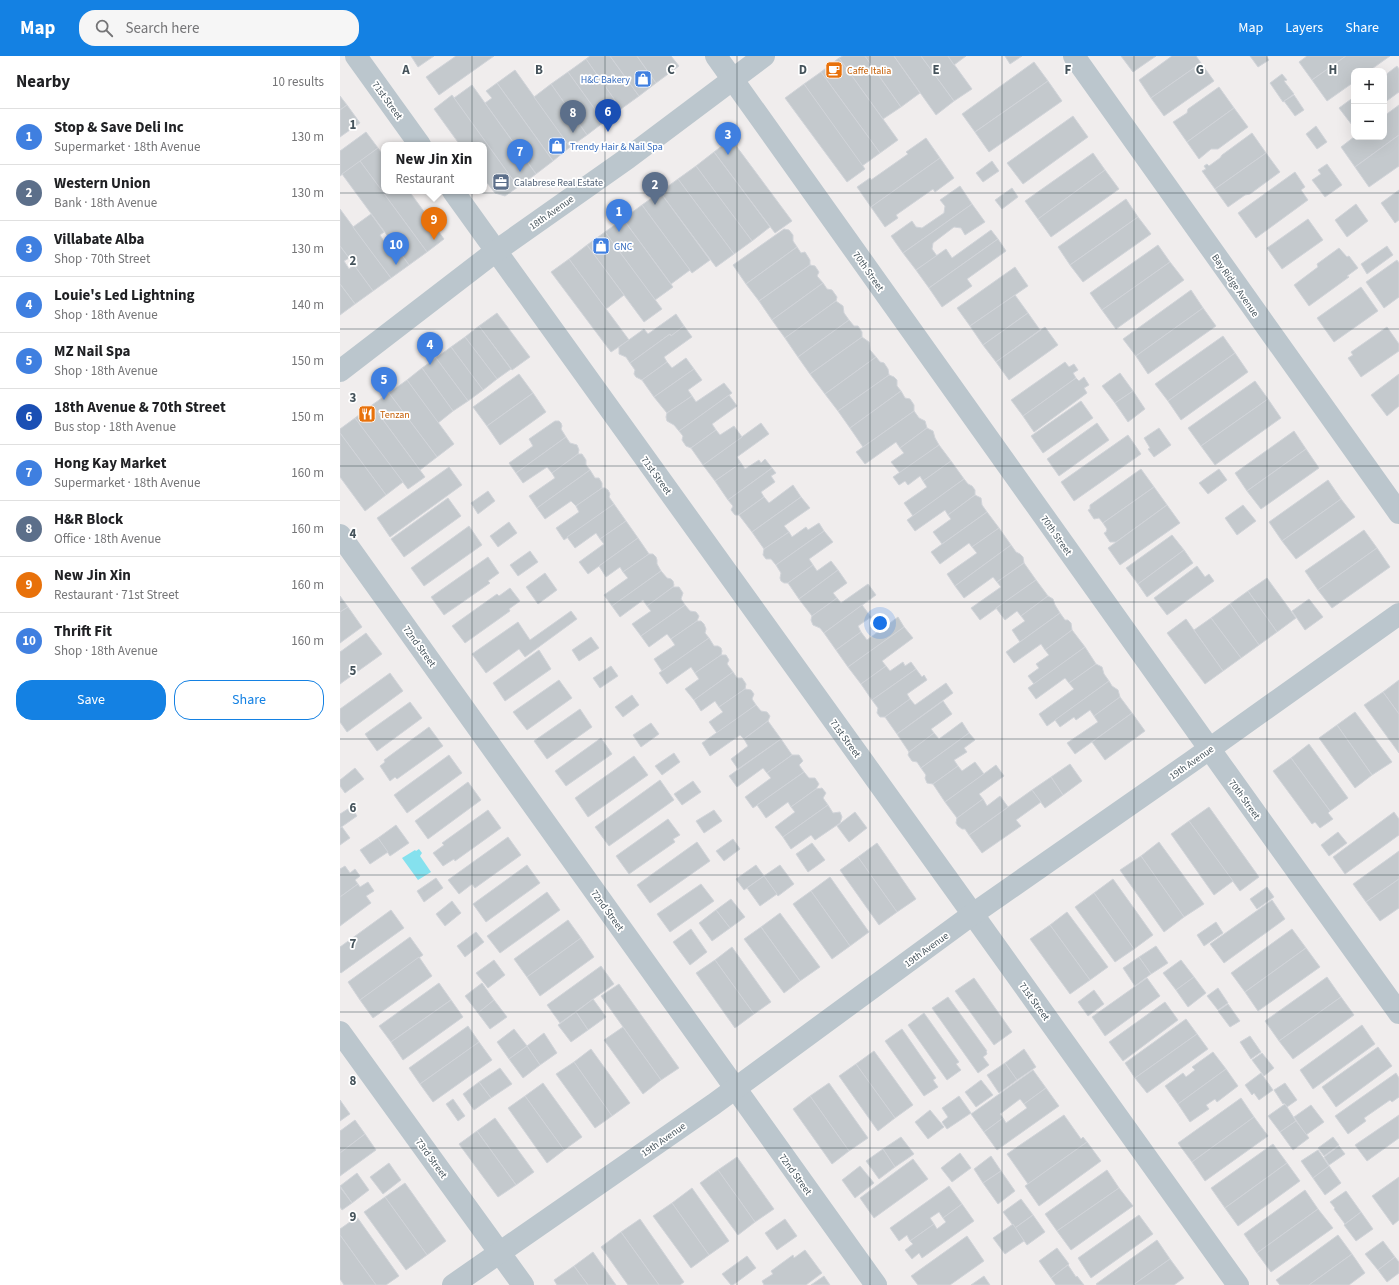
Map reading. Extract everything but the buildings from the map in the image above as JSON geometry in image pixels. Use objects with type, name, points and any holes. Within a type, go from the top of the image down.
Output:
[{"type":"street","name":"71st Street","points":[[356,56],[418,142]]},
{"type":"street","name":"70th Street","points":[[716,56],[1399,1013]]},
{"type":"street","name":"18th Avenue","points":[[340,371],[496,251],[628,158],[764,56]]},
{"type":"street","name":"Bay Ridge Avenue","points":[[1074,56],[1399,513]]},
{"type":"street","name":"71st Street","points":[[455,194],[1238,1285]]},
{"type":"street","name":"72nd Street","points":[[340,535],[876,1285]]},
{"type":"street","name":"19th Avenue","points":[[454,1285],[735,1088],[973,914],[1210,749],[1399,614]]},
{"type":"street","name":"73rd Street","points":[[340,1032],[523,1285]]},
{"type":"water","points":[[419,849],[422,853],[420,856],[431,872],[418,880],[402,858]]},
{"type":"place","name":"Caffe Italia","points":[[834,70]]},
{"type":"place","name":"H&C Bakery","points":[[643,79]]},
{"type":"place","name":"18th Avenue & 70th Street","points":[[608,132]]},
{"type":"place","name":"H&R Block","points":[[573,133]]},
{"type":"place","name":"Trendy Hair & Nail Spa","points":[[557,146]]},
{"type":"place","name":"Villabate Alba","points":[[728,155]]},
{"type":"place","name":"Hong Kay Market","points":[[520,172]]},
{"type":"place","name":"Calabrese Real Estate","points":[[501,182]]},
{"type":"place","name":"Western Union","points":[[655,205]]},
{"type":"place","name":"Stop & Save Deli Inc","points":[[619,232]]},
{"type":"place","name":"New Jin Xin","points":[[434,240]]},
{"type":"place","name":"GNC","points":[[601,246]]},
{"type":"place","name":"Thrift Fit","points":[[396,265]]},
{"type":"place","name":"Louie's Led Lightning","points":[[430,365]]},
{"type":"place","name":"MZ Nail Spa","points":[[384,400]]},
{"type":"place","name":"Tenzan","points":[[367,414]]}]
